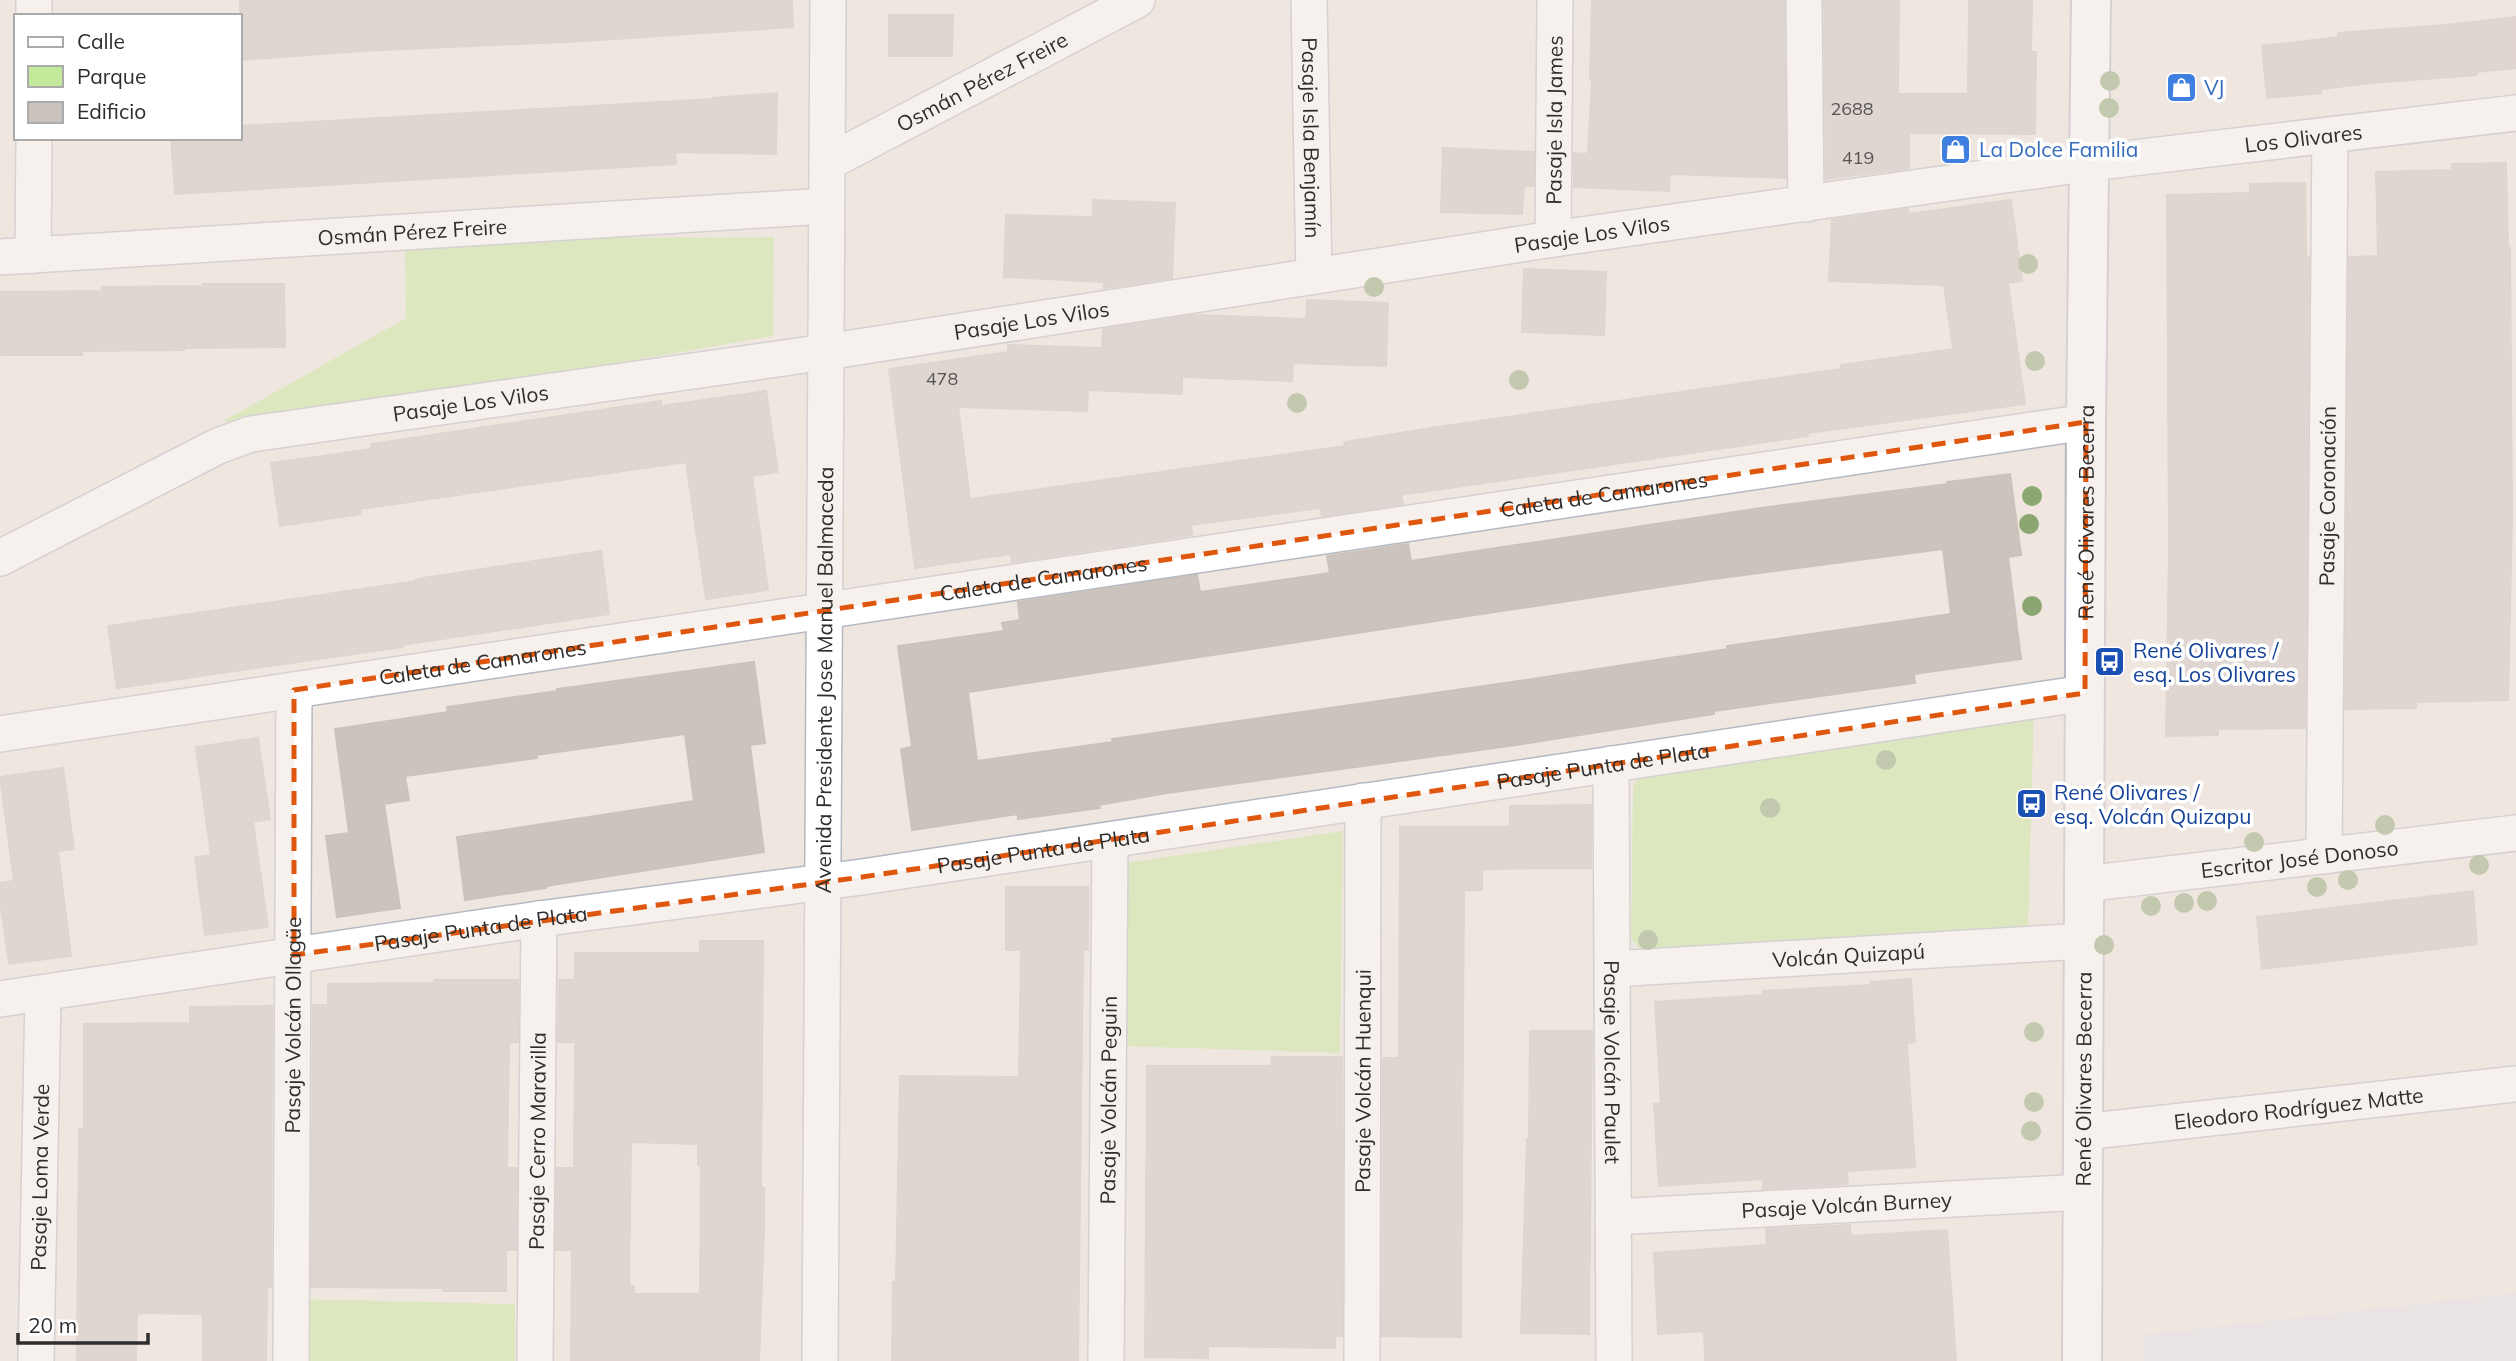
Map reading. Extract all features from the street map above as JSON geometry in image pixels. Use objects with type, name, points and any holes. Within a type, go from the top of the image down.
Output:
[{"type":"street","name":"Avenida Presidente Jose Manuel Balmaceda","points":[[820,1361],[828,0]]},
{"type":"street","name":"Osmán Pérez Freire","points":[[827,163],[1137,0]]},
{"type":"street","name":"Pasaje Isla Benjamín","points":[[1309,0],[1314,276]]},
{"type":"street","name":"Pasaje Isla James","points":[[1553,239],[1555,0]]},
{"type":"street","points":[[1804,0],[1806,204]]},
{"type":"street","name":"René Olivares Becerra","points":[[2082,1361],[2086,422],[2091,0]]},
{"type":"street","name":"Los Olivares","points":[[2090,163],[2516,113]]},
{"type":"street","name":"Pasaje Coronación","points":[[2324,856],[2330,136]]},
{"type":"street","points":[[17,256],[34,140]]},
{"type":"street","name":"Pasaje Los Vilos","points":[[0,558],[218,446],[251,434],[826,352],[1553,239],[2090,163]]},
{"type":"street","name":"Osmán Pérez Freire","points":[[17,256],[826,206]]},
{"type":"street","name":"Caleta de Camarones","points":[[0,734],[2086,422]]},
{"type":"street","name":"Pasaje Volcán Ollagüe","points":[[291,1361],[294,690]]},
{"type":"street","name":"Pasaje Punta de Plata","points":[[0,999],[539,919],[822,883],[2085,693]]},
{"type":"street","name":"Pasaje Volcán Paulet","points":[[1611,764],[1614,1361]]},
{"type":"street","name":"Pasaje Volcán Huenqui","points":[[1362,1361],[1363,801]]},
{"type":"street","name":"Escritor José Donoso","points":[[2084,884],[2516,833]]},
{"type":"street","name":"Pasaje Volcán Peguin","points":[[1106,1361],[1110,839]]},
{"type":"street","name":"Pasaje Cerro Maravilla","points":[[535,1361],[539,919]]},
{"type":"street","name":"Volcán Quizapú","points":[[1613,969],[2084,941]]},
{"type":"street","name":"Pasaje Loma Verde","points":[[36,1361],[43,993]]},
{"type":"street","name":"Eleodoro Rodríguez Matte","points":[[2083,1132],[2516,1084]]},
{"type":"street","name":"Pasaje Volcán Burney","points":[[1613,1217],[2083,1192]]},
{"type":"highlighted area","points":[[2086,422],[2085,693],[862,877],[294,955],[294,690]]},
{"type":"shaded area","points":[[2516,1293],[2516,1361],[2143,1361],[2143,1335]]},
{"type":"green space","points":[[774,237],[773,336],[429,394],[222,422],[406,318],[405,246],[586,238]]},
{"type":"green space","points":[[2034,707],[2028,930],[1645,952],[1631,940],[1633,788],[1642,767]]},
{"type":"green space","points":[[1343,831],[1340,1053],[1121,1046],[1118,864]]},
{"type":"green space","points":[[301,1299],[515,1304],[515,1361],[301,1361]]},
{"type":"building","points":[[240,0],[792,0],[793,27],[242,60]]},
{"type":"building","points":[[1592,0],[1784,0],[1786,178],[1670,174],[1669,191],[1574,187],[1574,153],[1588,154]]},
{"type":"building","points":[[1824,0],[1899,0],[1898,94],[1968,94],[1969,0],[2032,0],[2031,52],[2036,52],[2035,134],[1909,133],[1909,168],[1826,179]]},
{"type":"building","points":[[889,15],[953,15],[952,56],[889,56]]},
{"type":"building","points":[[2516,17],[2516,68],[2477,72],[2477,75],[2370,83],[2321,89],[2321,93],[2267,98],[2262,46],[2339,37],[2338,33]]},
{"type":"building","points":[[777,93],[776,154],[675,152],[676,164],[175,194],[171,140],[242,140],[242,126]]},
{"type":"building","points":[[1443,148],[1534,152],[1533,186],[1524,186],[1522,214],[1441,212]]},
{"type":"building","points":[[2506,163],[2510,248],[2512,516],[2508,700],[2416,702],[2416,708],[2345,709],[2349,257],[2378,256],[2376,172],[2452,170],[2452,164]]},
{"type":"building","points":[[2305,183],[2306,257],[2309,257],[2305,728],[2218,729],[2218,735],[2166,736],[2169,551],[2167,195],[2250,193],[2250,184]]},
{"type":"building","points":[[1093,200],[1175,203],[1172,278],[1104,288],[1104,282],[1004,277],[1006,215],[1093,217]]},
{"type":"building","points":[[2011,200],[2022,281],[2008,283],[2025,404],[1808,433],[1808,436],[1401,495],[1403,504],[1322,516],[1320,508],[1191,525],[1192,535],[1012,562],[1011,554],[915,568],[889,369],[1008,352],[1008,345],[1102,348],[1103,329],[1196,315],[1306,319],[1307,300],[1388,303],[1386,366],[1293,363],[1292,381],[1182,377],[1182,394],[1088,390],[1087,411],[958,407],[970,499],[1345,446],[1344,442],[1431,428],[1841,369],[1841,365],[1953,349],[1944,285],[1829,281],[1832,220],[1908,209],[1908,214]]},
{"type":"building","points":[[1524,269],[1606,272],[1604,335],[1522,332]]},
{"type":"building","points":[[284,284],[285,347],[82,351],[82,355],[0,355],[0,292],[102,291],[102,287]]},
{"type":"building","points":[[766,391],[778,472],[752,476],[768,590],[706,599],[686,462],[360,509],[361,514],[280,526],[271,463],[372,449],[371,444],[661,401],[661,406]]},
{"type":"building","points":[[2010,474],[2021,555],[2008,557],[2021,659],[1914,674],[1915,683],[1714,711],[1714,714],[1516,745],[1167,793],[1099,805],[1100,808],[1018,819],[1018,814],[912,830],[901,749],[912,747],[898,646],[1004,631],[1002,623],[1020,620],[1018,602],[1197,575],[1200,592],[1330,573],[1327,556],[1408,544],[1411,561],[1761,508],[1948,484],[1947,482]],"holes":[[[1943,549],[1951,614],[977,761],[968,692],[1706,580]]]},
{"type":"building","points":[[601,551],[609,614],[117,688],[108,626]]},
{"type":"building","points":[[754,662],[765,743],[750,745],[764,852],[465,900],[457,837],[694,801],[685,734],[536,755],[537,758],[405,776],[409,800],[384,804],[400,908],[337,917],[326,836],[349,833],[335,729],[448,712],[447,707],[557,689]]},
{"type":"building","points":[[258,738],[270,819],[253,822],[268,927],[205,935],[195,857],[211,855],[196,747]]},
{"type":"building","points":[[63,768],[74,849],[58,851],[71,956],[9,964],[0,883],[14,881],[0,777]]},
{"type":"building","points":[[1591,805],[1591,868],[1482,869],[1482,890],[1464,890],[1461,1337],[1382,1336],[1383,1058],[1399,1058],[1400,827],[1510,827],[1510,806]]},
{"type":"building","points":[[1006,887],[1088,887],[1088,950],[1083,950],[1078,1361],[892,1361],[900,1076],[1019,1077],[1021,950],[1006,950]]},
{"type":"building","points":[[2473,891],[2477,944],[2262,969],[2257,917]]},
{"type":"building","points":[[700,941],[763,941],[761,1188],[764,1188],[764,1229],[759,1361],[571,1361],[572,1250],[556,1250],[557,1168],[574,1168],[575,1042],[558,1042],[559,980],[575,980],[575,953],[700,953]],"holes":[[[631,1142],[698,1144],[698,1165],[701,1165],[700,1294],[634,1294],[634,1286],[629,1286]]]},
{"type":"building","points":[[1911,979],[1915,1042],[1907,1043],[1915,1167],[1847,1171],[1848,1184],[1763,1189],[1763,1179],[1659,1186],[1654,1104],[1661,1104],[1655,1002],[1763,995],[1763,991],[1871,985],[1871,982]]},
{"type":"building","points":[[434,980],[518,980],[518,1042],[509,1043],[507,1168],[517,1168],[516,1250],[506,1250],[506,1291],[311,1287],[313,1005],[328,1005],[328,984],[434,983]]},
{"type":"building","points":[[272,1006],[271,1287],[267,1287],[266,1361],[203,1361],[203,1314],[137,1313],[136,1361],[77,1361],[79,1129],[84,1129],[84,1024],[190,1023],[190,1007]]},
{"type":"building","points":[[1530,1031],[1592,1031],[1589,1334],[1521,1333],[1529,1139]]},
{"type":"building","points":[[1272,1057],[1342,1057],[1342,1336],[1335,1336],[1335,1348],[1208,1346],[1208,1358],[1145,1357],[1147,1066],[1271,1066]]},
{"type":"building","points":[[1850,1225],[1851,1236],[1947,1230],[1956,1361],[1705,1361],[1704,1331],[1658,1334],[1654,1253],[1767,1245],[1766,1229]]},
{"type":"place","name":"VJ","points":[[2181,87]]},
{"type":"place","name":"La Dolce Familia","points":[[1956,149]]},
{"type":"place","name":"René Olivares / esq. Los Olivares","points":[[2110,662]]},
{"type":"place","name":"René Olivares / esq. Volcán Quizapu","points":[[2031,804]]}]
